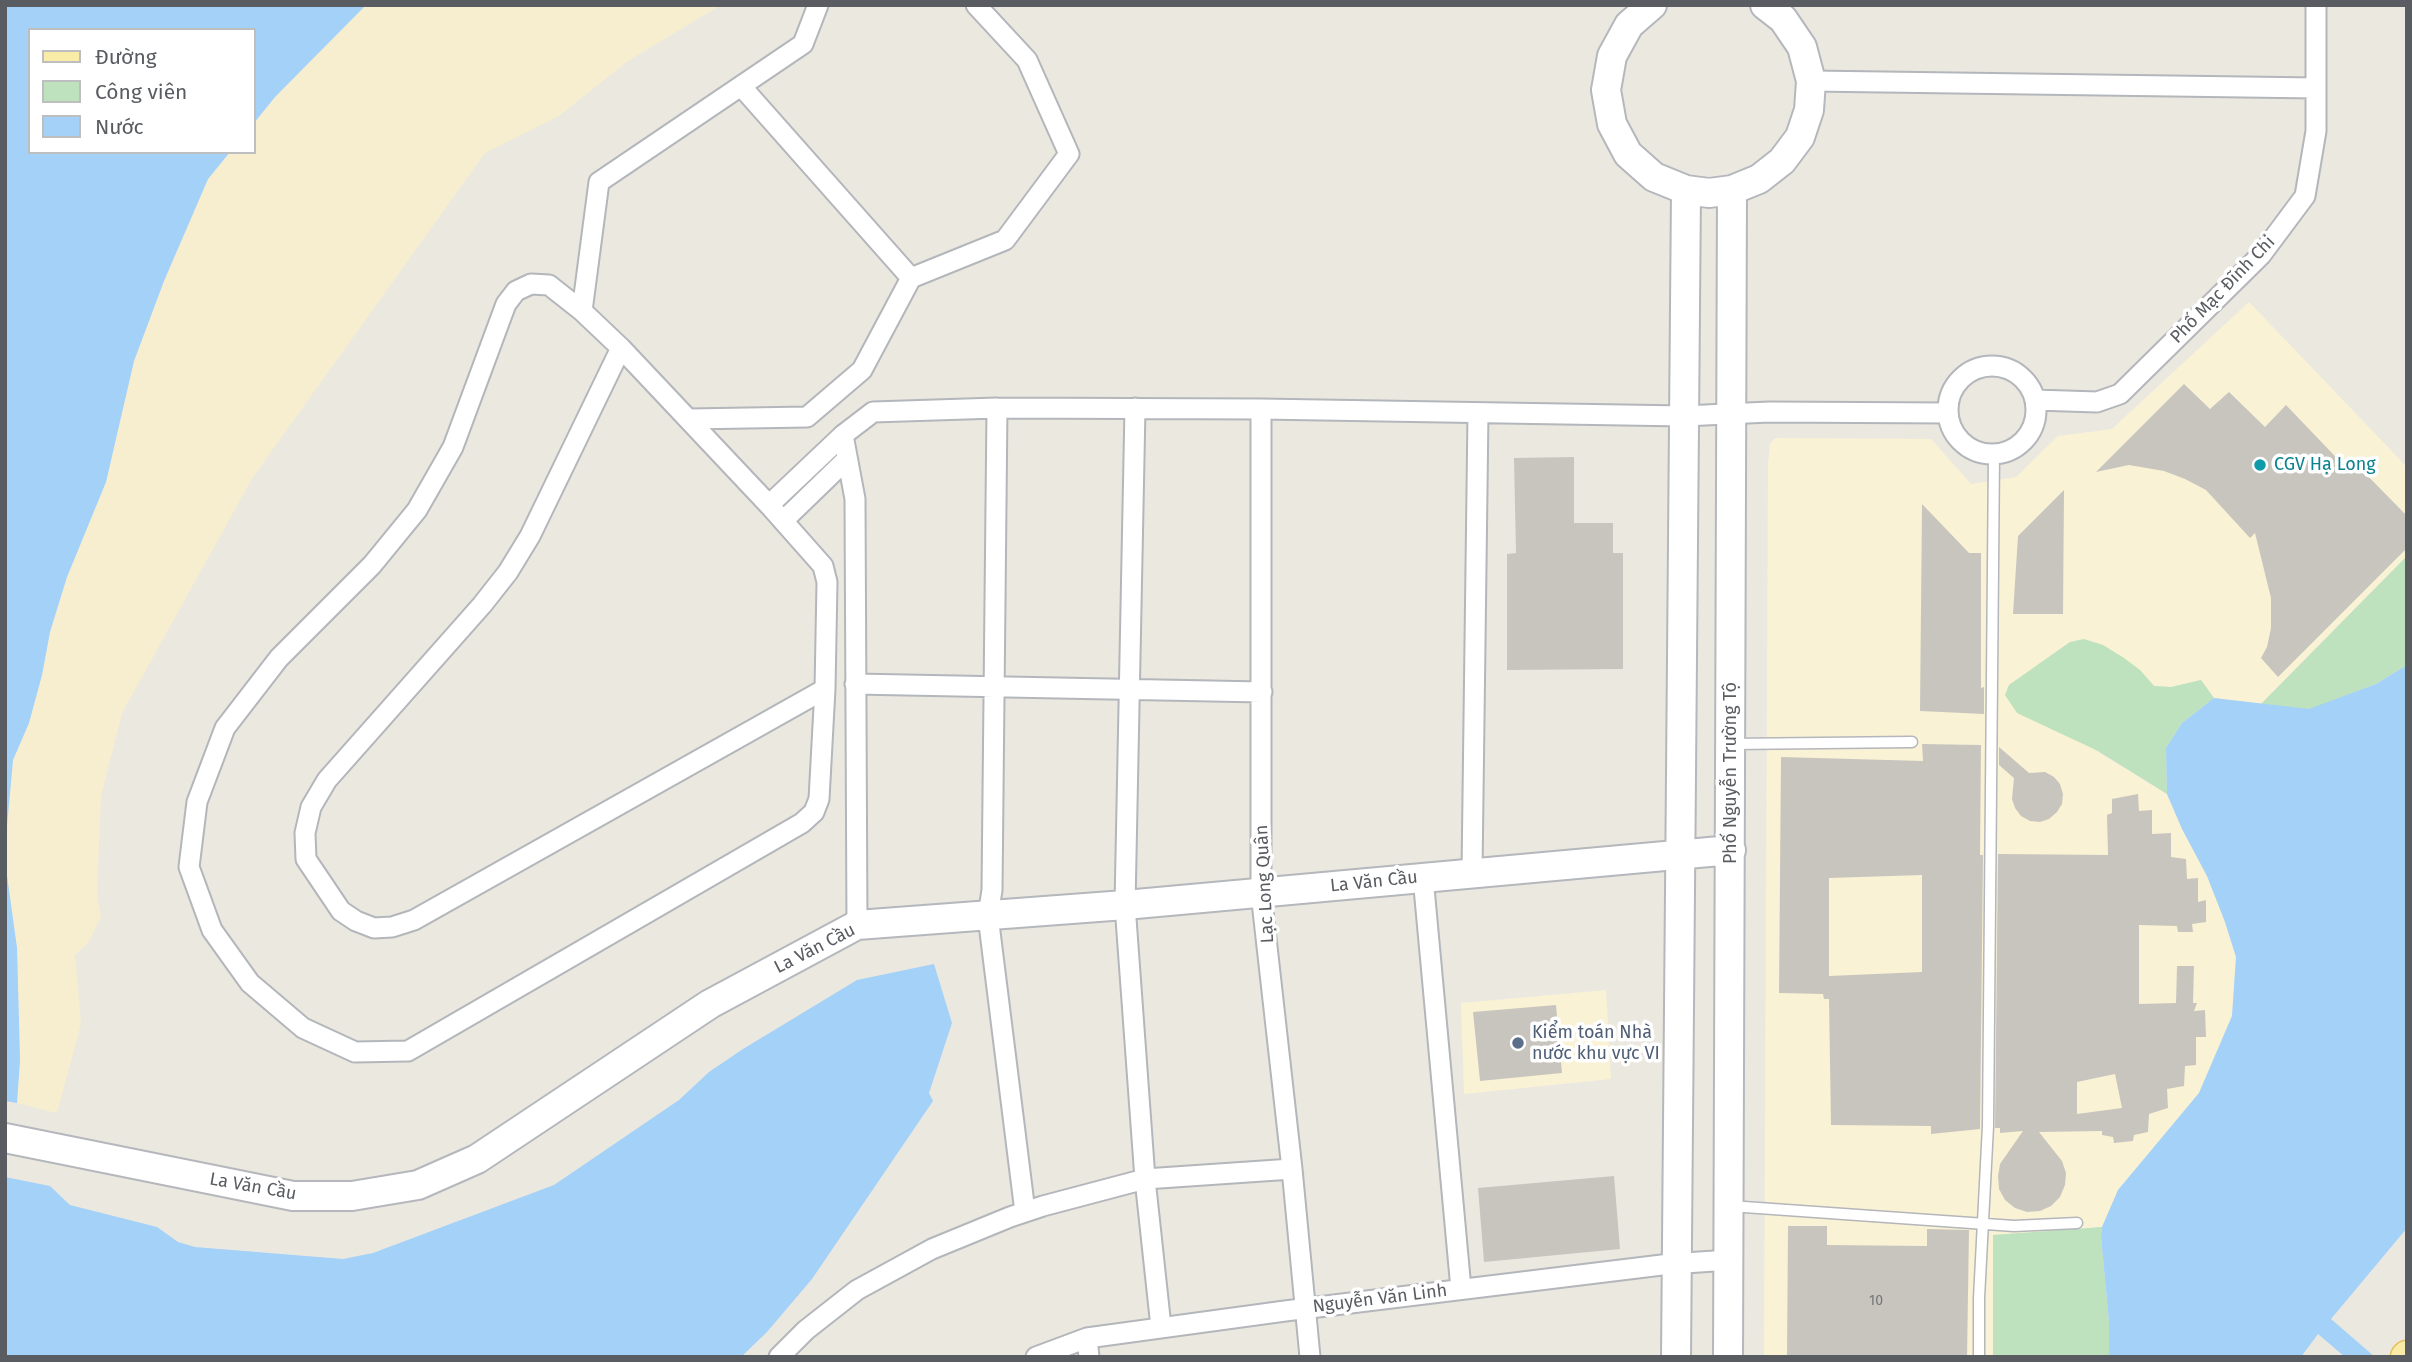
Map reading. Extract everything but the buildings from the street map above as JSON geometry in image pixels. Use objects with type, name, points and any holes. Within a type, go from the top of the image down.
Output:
[{"type":"street","points":[[582,311],[599,181],[803,44],[818,5]]},
{"type":"street","points":[[689,419],[807,417],[862,370],[911,278],[1005,240],[1069,154],[1027,60],[976,5]]},
{"type":"street","points":[[1652,5],[1629,25],[1612,55],[1606,90],[1612,124],[1628,154],[1654,177],[1686,190],[1709,193],[1732,190],[1759,179],[1782,161],[1800,137],[1809,110],[1811,81],[1802,47],[1783,19],[1765,5]]},
{"type":"street","name":"Phố Mạc Đĩnh Chi","points":[[2035,400],[2097,402],[2120,394],[2261,255],[2305,196],[2316,131],[2316,5]]},
{"type":"street","points":[[1811,81],[2316,88]]},
{"type":"street","points":[[741,86],[911,278]]},
{"type":"street","points":[[1676,1357],[1686,190]]},
{"type":"street","name":"Phố Nguyễn Trường Tộ","points":[[1728,1357],[1732,190]]},
{"type":"street","points":[[531,284],[549,285],[582,311],[689,419],[823,566],[827,582],[819,799],[814,812],[802,823],[408,1051],[355,1052],[303,1028],[250,983],[212,930],[189,867],[197,802],[225,728],[279,658],[372,565],[417,510],[453,447],[506,304],[516,291],[531,284]]},
{"type":"street","points":[[621,348],[530,536],[508,572],[327,780],[311,807],[305,833],[306,859],[341,911],[356,921],[374,928],[392,927],[414,920],[825,689]]},
{"type":"street","points":[[1999,366],[2013,371],[2024,380],[2035,400],[2036,416],[2029,434],[2019,445],[1994,454],[1983,453],[1967,446],[1956,436],[1948,413],[1954,388],[1966,375],[1979,368],[1999,366]]},
{"type":"street","points":[[769,505],[843,435],[873,412],[997,408],[1135,408],[1684,416],[1891,411],[1948,413]]},
{"type":"street","points":[[997,408],[992,890],[989,916],[1025,1212]]},
{"type":"street","points":[[1135,408],[1125,905],[1145,1180],[1161,1327]]},
{"type":"street","name":"Lạc Long Quân","points":[[1261,409],[1261,892],[1310,1357]]},
{"type":"street","points":[[1472,872],[1478,413]]},
{"type":"street","points":[[843,435],[855,499],[857,925]]},
{"type":"street","points":[[783,521],[846,460]]},
{"type":"street","points":[[855,684],[1262,692]]},
{"type":"street","name":"La Văn Cầu","points":[[5,1138],[293,1196],[352,1196],[418,1185],[477,1159],[710,1003],[857,925],[1125,905],[1731,850]]},
{"type":"street","points":[[1423,877],[1461,1289]]},
{"type":"street","points":[[779,1357],[806,1330],[857,1290],[932,1249],[1025,1212],[1145,1180],[1292,1169]]},
{"type":"street","name":"Nguyễn Văn Linh","points":[[1036,1357],[1088,1347],[1161,1327],[1677,1263],[1729,1260]]},
{"type":"lane","points":[[1979,1357],[1982,1223],[1988,1126],[1994,454]]},
{"type":"lane","points":[[1731,744],[1912,742]]},
{"type":"lane","points":[[1729,1206],[2014,1226],[2077,1223]]},
{"type":"shaded area","points":[[2249,302],[2407,467],[2407,556],[2261,704],[2214,698],[2201,680],[2171,687],[2154,686],[2140,670],[2103,645],[2070,642],[2009,685],[2005,695],[2167,794],[2207,876],[2236,957],[2232,1016],[2199,1093],[2118,1190],[2102,1227],[1994,1235],[1993,1357],[1764,1357],[1770,444],[1775,438],[1931,439],[1971,484],[2016,477],[2058,436],[2112,429]]},
{"type":"shaded area","points":[[1606,990],[1611,1079],[1464,1094],[1461,1003]]},
{"type":"green space","points":[[2407,556],[2407,665],[2376,684],[2309,710],[2261,704]]},
{"type":"green space","points":[[2084,639],[2103,645],[2124,658],[2140,670],[2154,686],[2171,687],[2201,680],[2214,698],[2182,723],[2166,748],[2167,794],[2098,751],[2017,713],[2005,695],[2009,685],[2070,642]]},
{"type":"green space","points":[[2102,1227],[2109,1357],[1993,1357],[1993,1235]]},
{"type":"sand","points":[[366,5],[721,5],[628,61],[559,116],[485,153],[253,477],[122,713],[101,796],[97,895],[101,917],[88,943],[75,955],[81,1024],[57,1113],[17,1103],[20,1060],[17,948],[5,861],[13,760],[29,723],[50,632],[67,577],[106,482],[134,361],[164,281],[208,179],[228,154],[256,154],[256,121],[275,97]]},
{"type":"water","points":[[5,5],[366,5],[275,97],[256,121],[256,28],[28,28],[28,154],[228,154],[208,179],[164,281],[134,361],[106,482],[67,577],[50,632],[29,723],[13,760],[5,847]]},
{"type":"water","points":[[2407,665],[2407,1228],[2331,1319],[2375,1357],[2345,1357],[2318,1334],[2301,1357],[2109,1357],[2102,1227],[2118,1190],[2199,1093],[2232,1016],[2236,957],[2207,876],[2167,794],[2166,748],[2182,723],[2214,698],[2309,709],[2376,684]]},
{"type":"water","points":[[5,861],[17,948],[20,1060],[17,1103],[5,1101]]},
{"type":"water","points":[[934,964],[952,1023],[929,1093],[933,1101],[812,1279],[767,1332],[741,1357],[5,1357],[5,1177],[50,1186],[70,1205],[157,1227],[178,1242],[195,1247],[343,1259],[373,1253],[554,1185],[679,1100],[709,1072],[857,980]]},
{"type":"place","name":"CGV Hạ Long","points":[[2260,465]]},
{"type":"place","name":"Kiểm toán Nhà nước khu vực VI","points":[[1518,1043]]}]
